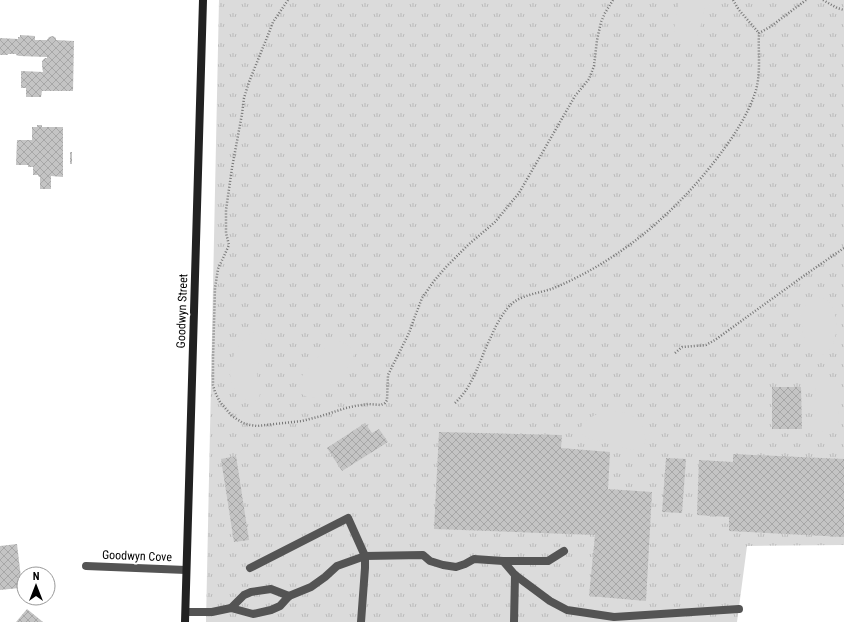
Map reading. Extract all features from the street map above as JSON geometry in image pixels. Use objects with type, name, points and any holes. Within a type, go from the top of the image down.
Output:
[{"type":"street","name":"Goodwyn Street","points":[[185,622],[202,0]]},
{"type":"street","points":[[250,568],[348,518],[364,556],[365,568],[361,622]]},
{"type":"street","points":[[186,612],[212,612],[231,608],[253,614],[270,610],[280,606],[289,596],[311,587],[337,566],[364,556],[423,555],[430,561],[456,567],[474,559],[503,561],[548,561],[564,551]]},
{"type":"street","points":[[503,561],[515,575],[550,601],[567,610],[614,617],[739,609]]},
{"type":"street","name":"Goodwyn Cove","points":[[86,566],[186,570]]},
{"type":"street","points":[[514,622],[515,575]]},
{"type":"street","points":[[231,608],[244,595],[251,592],[271,589],[289,596]]},
{"type":"path","points":[[288,0],[272,26],[244,98],[226,210],[226,233],[229,245],[218,269],[215,288],[213,385],[216,397],[227,412],[238,420],[250,425],[266,425],[302,421],[351,407],[368,404],[380,405],[385,403],[387,400],[388,376],[409,334],[422,298],[434,281],[455,257],[495,222],[519,193],[575,96],[589,78],[594,66],[601,22],[605,12],[613,0]]},
{"type":"path","points":[[455,402],[463,395],[473,380],[488,343],[500,320],[514,302],[526,296],[554,288],[592,270],[618,254],[658,222],[684,197],[726,146],[744,118],[756,90],[759,66],[759,33],[739,10],[733,0]]},
{"type":"path","points":[[759,33],[770,28],[806,0]]},
{"type":"path","points":[[823,0],[837,8],[844,10]]},
{"type":"path","points":[[675,353],[682,347],[702,346],[710,343],[844,248]]},
{"type":"green space","points":[[219,0],[844,0],[844,545],[747,546],[737,622],[206,622]]},
{"type":"green space","points":[[679,0],[706,0],[702,22],[696,38],[685,44],[678,41],[675,37]]},
{"type":"green space","points":[[817,297],[826,299],[832,306],[836,326],[832,346],[827,353],[820,355],[810,347],[804,337],[802,325],[805,308],[812,299]]},
{"type":"green space","points":[[254,332],[262,334],[266,339],[257,370],[260,392],[259,399],[248,401],[238,395],[235,390],[232,384],[230,369],[234,354],[238,347],[250,334]]},
{"type":"green space","points":[[333,340],[343,342],[350,348],[354,353],[351,362],[321,395],[312,398],[304,396],[299,386],[301,378],[328,344]]},
{"type":"green space","points":[[816,380],[839,380],[838,432],[815,431]]},
{"type":"green space","points":[[608,411],[626,413],[637,419],[643,428],[645,443],[636,449],[630,449],[585,437],[581,431],[584,422],[599,413]]},
{"type":"building","points":[[20,35],[35,36],[35,40],[47,40],[49,37],[53,36],[56,40],[74,41],[73,91],[42,91],[41,97],[26,97],[26,88],[21,88],[21,71],[43,72],[42,61],[47,57],[19,56],[16,54],[0,55],[0,38],[18,39]]},
{"type":"building","points":[[37,125],[42,125],[42,127],[63,127],[63,177],[51,176],[51,189],[40,189],[40,177],[38,175],[33,175],[33,167],[28,167],[28,165],[16,165],[17,140],[32,140],[32,127],[37,127]]},
{"type":"building","points":[[70,152],[72,152],[72,164],[70,164]]},
{"type":"building","points":[[772,387],[801,387],[802,429],[772,429]]},
{"type":"building","points":[[365,423],[372,433],[379,429],[388,442],[342,471],[327,448]]},
{"type":"building","points":[[439,432],[562,435],[561,448],[610,452],[608,489],[652,492],[646,601],[589,596],[595,535],[434,529]]},
{"type":"building","points":[[733,454],[844,459],[844,537],[729,531],[729,517],[697,515],[699,460],[733,462]]},
{"type":"building","points":[[236,456],[249,540],[234,542],[221,459]]},
{"type":"building","points":[[666,458],[686,459],[682,513],[662,512]]},
{"type":"building","points":[[17,544],[20,566],[16,566],[16,588],[0,590],[0,546]]},
{"type":"building","points":[[27,609],[43,622],[16,622]]}]
